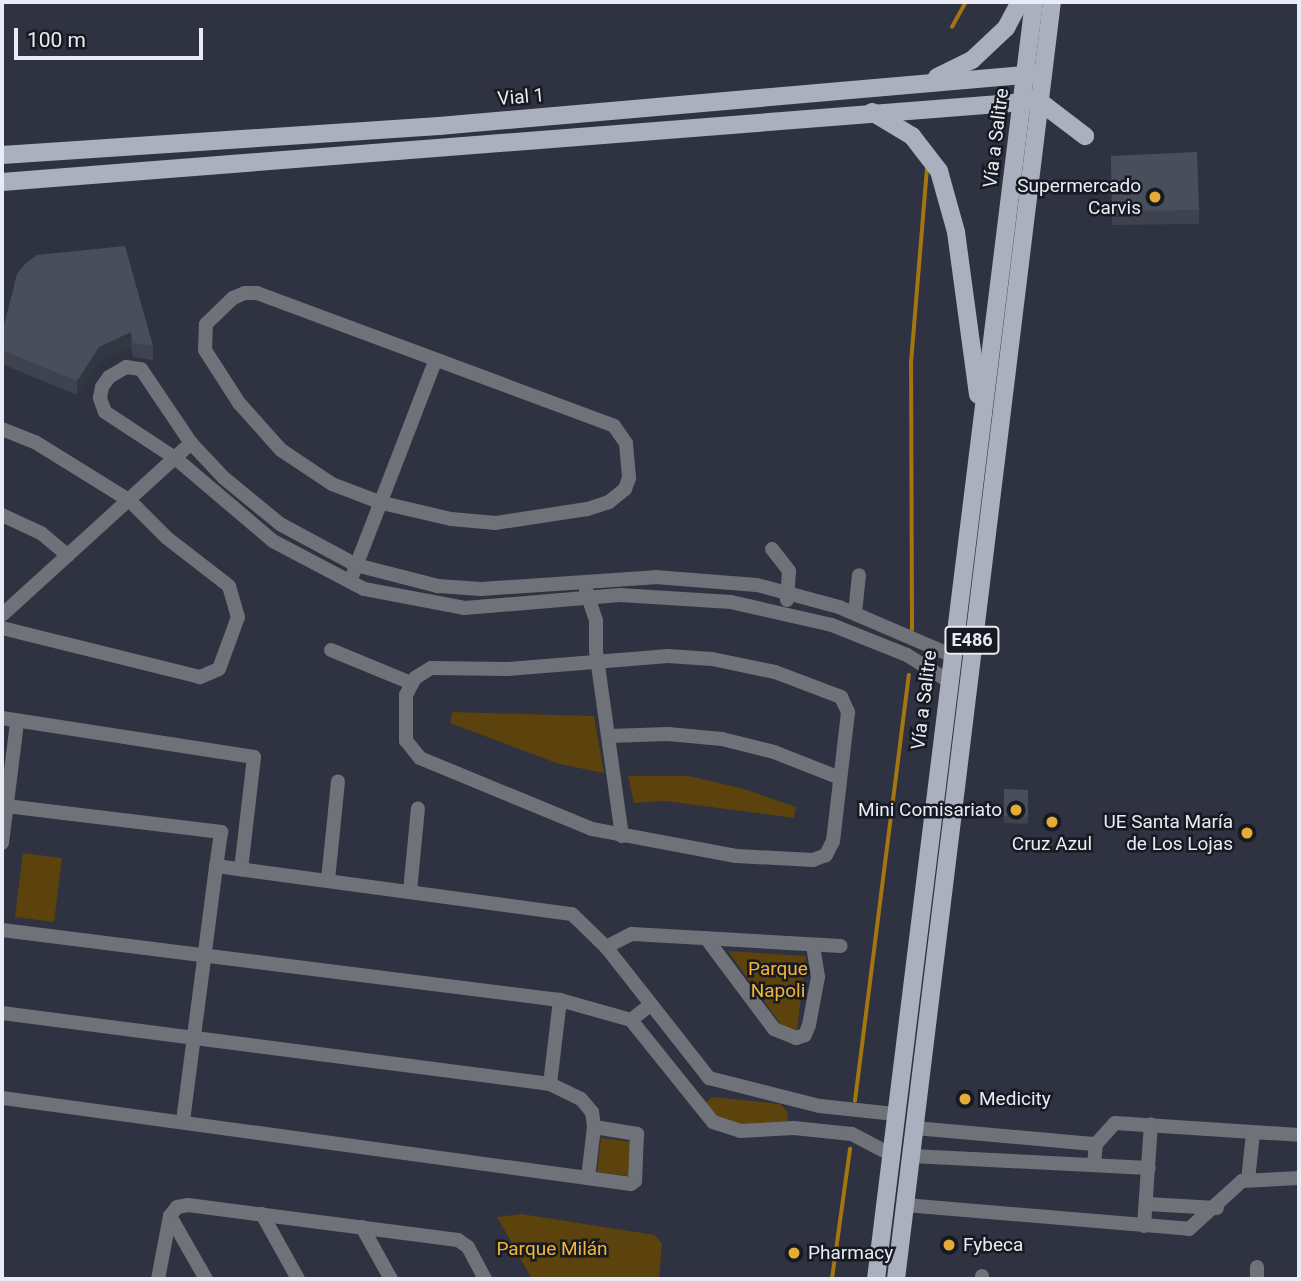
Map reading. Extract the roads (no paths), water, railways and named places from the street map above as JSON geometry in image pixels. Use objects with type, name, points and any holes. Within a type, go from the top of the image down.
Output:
[{"type":"main road","points":[[924,83],[972,60],[1006,29],[1020,2]]},
{"type":"main road","name":"Vía a Salitre","points":[[1034,2],[1034,74]]},
{"type":"main road","name":"Vía a Salitre","points":[[876,1279],[947,680],[982,421],[1034,74],[1052,2]]},
{"type":"main road","name":"Vial 1","points":[[2,155],[439,125],[1034,74]]},
{"type":"main road","points":[[2,182],[873,112],[1030,102],[1085,136]]},
{"type":"main road","name":"Vía a Salitre","points":[[896,1279],[1030,102]]},
{"type":"main road","points":[[873,112],[912,136],[939,171],[956,232],[982,421]]},
{"type":"street","points":[[257,293],[614,425],[626,443],[629,478],[625,489],[610,502],[587,509],[496,523],[451,519],[382,503],[332,484],[281,450],[239,403],[205,350],[206,324],[233,298],[257,293]]},
{"type":"street","points":[[350,582],[435,361]]},
{"type":"street","points":[[947,680],[907,655],[832,625],[784,611],[678,596],[465,608],[390,596],[350,582],[274,541],[177,460],[105,412],[100,398],[109,377],[126,367],[141,369],[191,443],[280,524],[356,565],[438,586],[481,589],[585,580],[705,578],[789,593],[855,612],[951,656]]},
{"type":"street","points":[[2,429],[35,442],[130,501],[167,538],[229,586],[238,617],[219,669],[200,677],[2,628]]},
{"type":"street","points":[[2,615],[177,460],[191,443]]},
{"type":"street","points":[[2,515],[41,533],[68,556]]},
{"type":"street","points":[[772,549],[787,564],[789,593],[784,611]]},
{"type":"street","points":[[855,612],[859,575]]},
{"type":"street","points":[[585,580],[589,603],[590,643],[597,655],[622,836]]},
{"type":"street","points":[[832,625],[839,607]]},
{"type":"street","points":[[331,650],[411,683]]},
{"type":"street","points":[[597,655],[712,659],[775,672],[837,693],[848,712],[832,846],[817,860],[724,855],[622,836],[524,804],[420,758],[404,735],[404,701],[411,683],[438,666],[507,669],[597,655]]},
{"type":"street","points":[[2,718],[249,755],[256,762],[242,869]]},
{"type":"street","points":[[2,843],[17,722]]},
{"type":"street","points":[[610,736],[668,734],[722,739],[774,752],[840,778]]},
{"type":"street","points":[[328,880],[338,782]]},
{"type":"street","points":[[6,806],[246,835]]},
{"type":"street","points":[[410,891],[418,808]]},
{"type":"street","points":[[183,1121],[221,832]]},
{"type":"street","points":[[216,866],[572,914],[606,947],[649,1006],[709,1078],[796,1102],[895,1114]]},
{"type":"street","points":[[2,930],[560,1000],[631,1020],[713,1122],[740,1131],[794,1128],[852,1134],[890,1154]]},
{"type":"street","points":[[606,947],[632,934],[804,941],[813,945],[841,946]]},
{"type":"street","points":[[706,938],[774,1029],[796,1038],[805,1035],[809,1025],[818,977],[813,945]]},
{"type":"street","points":[[550,1084],[560,1000]]},
{"type":"street","points":[[631,1020],[649,1006]]},
{"type":"street","points":[[2,1013],[550,1084],[581,1099],[592,1112],[594,1128],[588,1178]]},
{"type":"street","points":[[688,1094],[709,1078]]},
{"type":"street","points":[[2,1098],[631,1184],[635,1181],[637,1134],[594,1128]]},
{"type":"street","points":[[794,1128],[796,1102]]},
{"type":"street","points":[[831,1131],[833,1108]]},
{"type":"street","points":[[852,1134],[855,1110]]},
{"type":"street","points":[[1094,1165],[1096,1144],[1115,1123],[1299,1135]]},
{"type":"street","points":[[1144,1226],[1151,1124]]},
{"type":"street","points":[[915,1128],[1096,1144]]},
{"type":"street","points":[[1248,1180],[1254,1133]]},
{"type":"street","points":[[992,1159],[993,1135]]},
{"type":"street","points":[[1043,1139],[1043,1163]]},
{"type":"street","points":[[912,1156],[1149,1168]]},
{"type":"street","points":[[905,1205],[1192,1228],[1248,1180],[1299,1178]]},
{"type":"street","points":[[1147,1204],[1217,1208]]},
{"type":"street","points":[[158,1279],[170,1216],[177,1207],[188,1205],[458,1240],[468,1247],[485,1279]]},
{"type":"street","points":[[262,1214],[298,1279]]},
{"type":"street","points":[[170,1216],[206,1279]]},
{"type":"street","points":[[362,1227],[391,1279]]},
{"type":"waterway","points":[[952,27],[966,2]]},
{"type":"waterway","points":[[912,630],[911,363],[927,170]]},
{"type":"waterway","points":[[855,1101],[909,675]]},
{"type":"waterway","points":[[832,1279],[850,1149]]},
{"type":"place","name":"Supermercado Carvis","points":[[1155,197]]},
{"type":"place","name":"Mini Comisariato","points":[[1016,810]]},
{"type":"place","name":"Cruz Azul","points":[[1052,822]]},
{"type":"place","name":"UE Santa María de Los Lojas","points":[[1247,833]]},
{"type":"place","name":"Medicity","points":[[965,1099]]},
{"type":"place","name":"Fybeca","points":[[949,1245]]},
{"type":"place","name":"Pharmacy","points":[[794,1253]]},
{"type":"park label","name":"Parque Napoli","points":[[778,980]]},
{"type":"park label","name":"Parque Milán","points":[[552,1249]]}]
